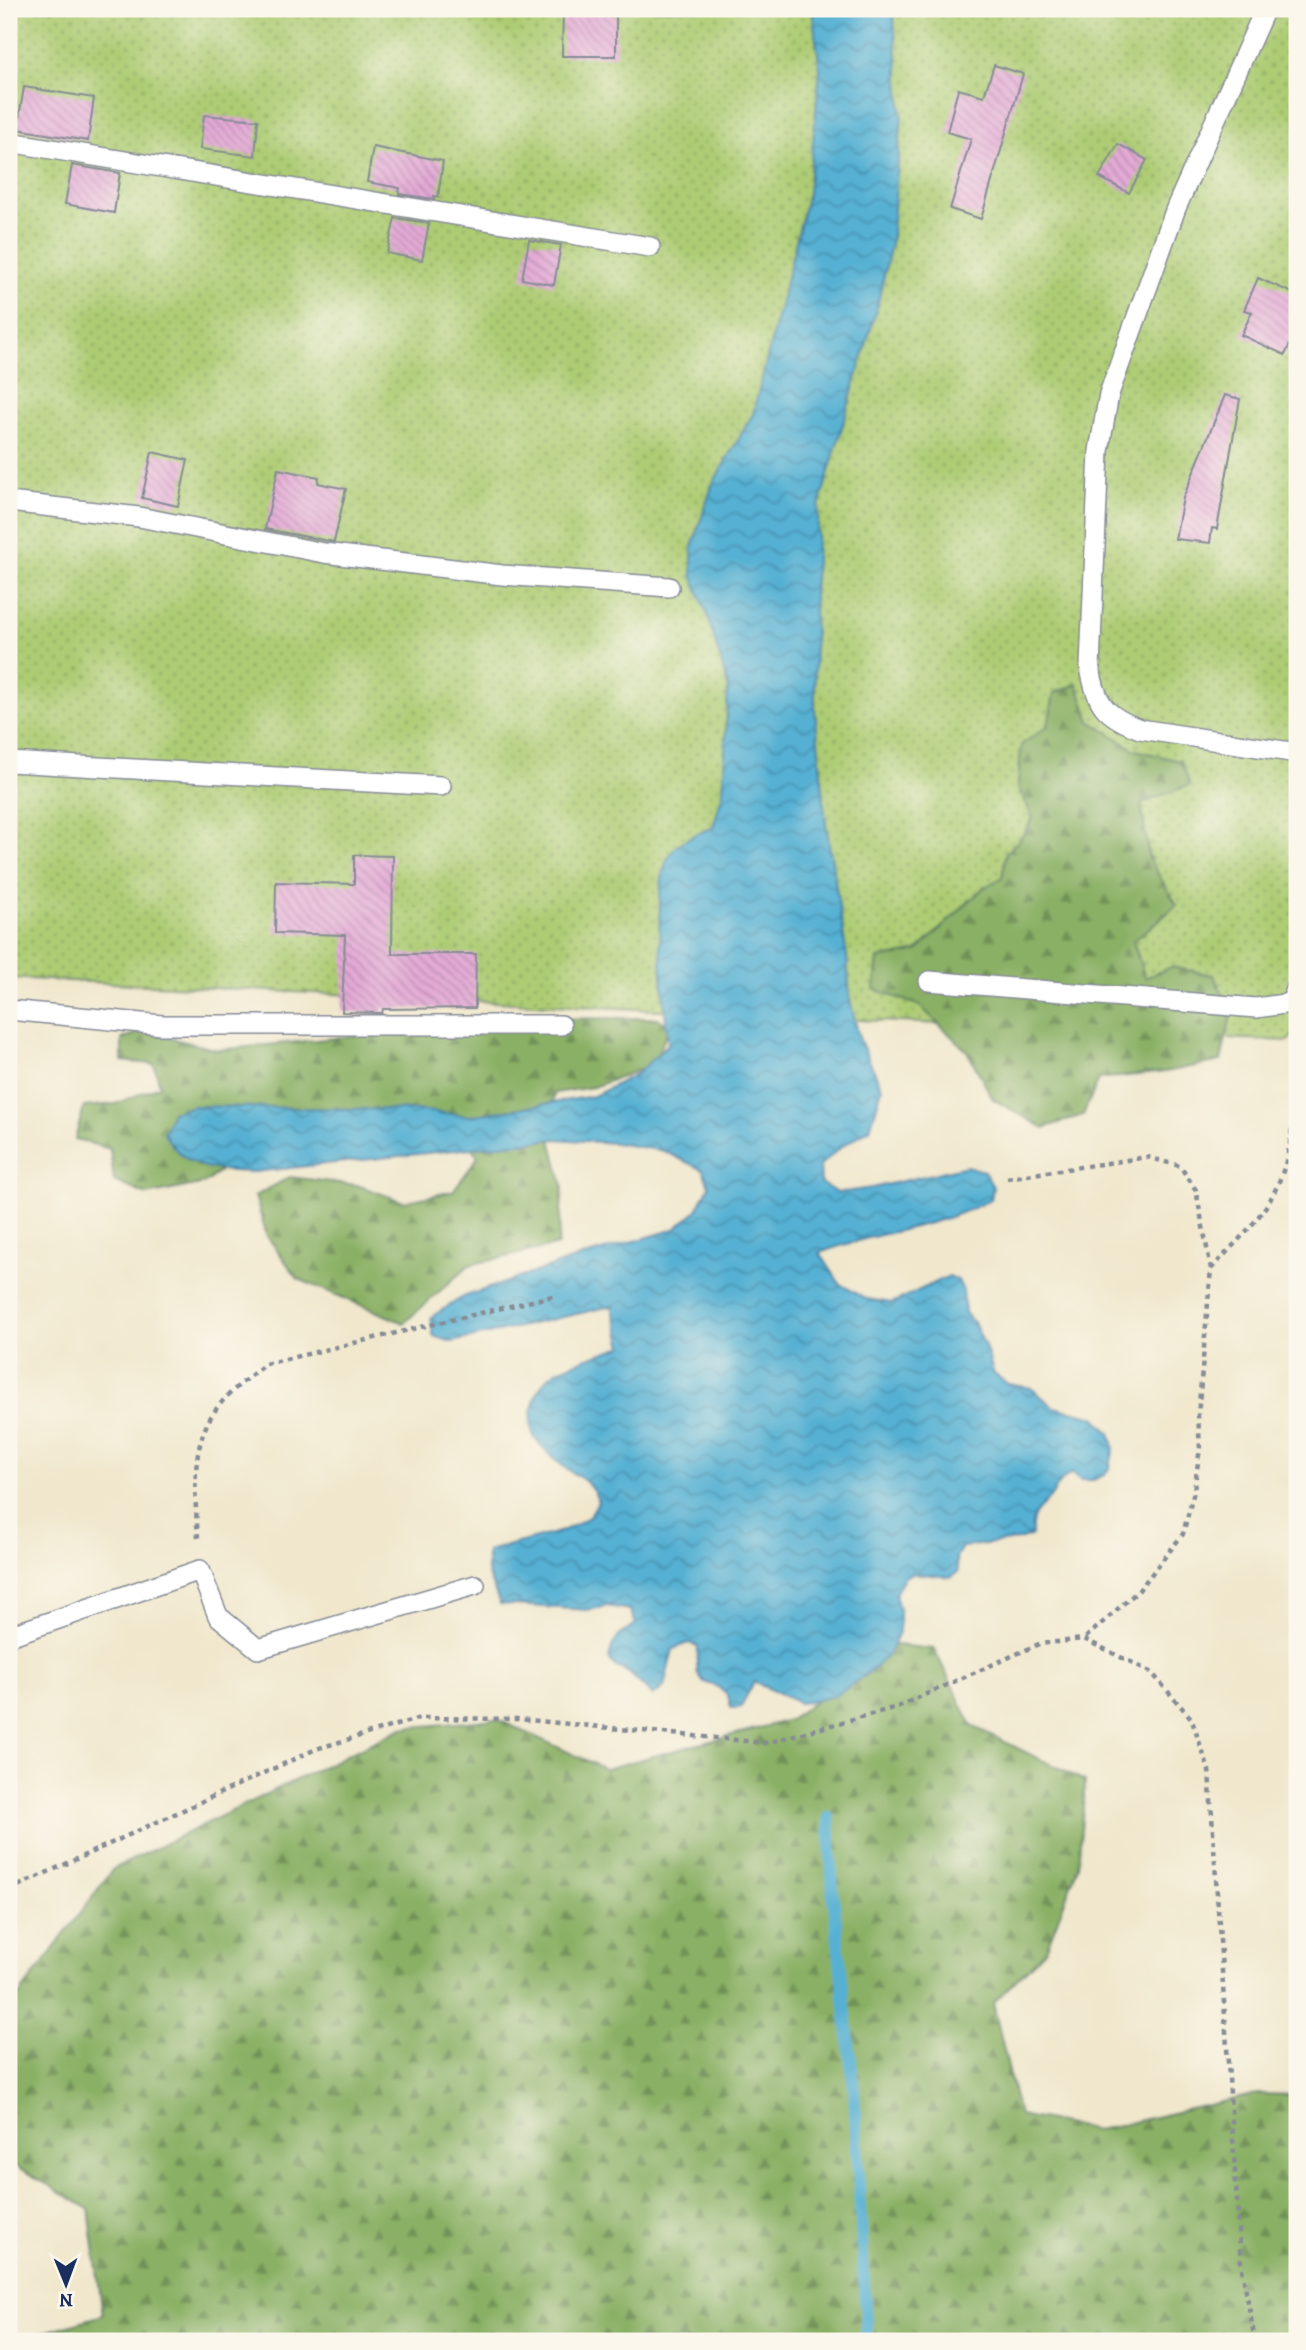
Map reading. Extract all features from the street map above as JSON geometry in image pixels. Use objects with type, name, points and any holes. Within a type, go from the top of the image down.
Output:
[{"type":"lane","points":[[1265,9],[1176,208],[1109,394],[1099,451],[1090,667],[1094,692],[1104,709],[1120,722],[1140,729],[1297,753]]},
{"type":"lane","points":[[9,142],[650,247]]},
{"type":"lane","points":[[9,502],[139,517],[324,553],[502,575],[669,587]]},
{"type":"lane","points":[[9,762],[441,786]]},
{"type":"lane","points":[[929,981],[1256,1008],[1294,995]]},
{"type":"lane","points":[[9,1010],[162,1025],[561,1025]]},
{"type":"lane","points":[[9,1636],[200,1570],[218,1616],[258,1648],[474,1585]]},
{"type":"path","points":[[1211,1269],[1268,1203],[1284,1169],[1294,1121],[1294,995]]},
{"type":"path","points":[[1007,1178],[1147,1157],[1180,1166],[1196,1190],[1211,1269],[1198,1415],[1200,1448],[1194,1491],[1183,1534],[1139,1590],[1084,1639]]},
{"type":"path","points":[[200,1570],[195,1494],[200,1442],[214,1412],[265,1364],[557,1295]]},
{"type":"path","points":[[9,1890],[316,1749],[420,1718],[518,1719],[766,1743],[897,1707],[1039,1644],[1084,1639],[1151,1672],[1191,1718],[1209,1770],[1241,2263],[1255,2341]]},
{"type":"green space","points":[[9,9],[1297,9],[1297,1031],[1288,1041],[9,978]]},
{"type":"green space","points":[[1077,684],[1090,721],[1135,750],[1181,761],[1190,785],[1141,803],[1149,859],[1177,905],[1133,941],[1145,978],[1171,967],[1213,975],[1232,1011],[1221,1061],[1165,1072],[1099,1079],[1083,1115],[1044,1128],[993,1099],[967,1051],[920,1006],[874,989],[878,959],[917,951],[983,888],[1002,878],[1006,853],[1021,838],[1033,818],[1018,787],[1021,745],[1048,726],[1054,693]]},
{"type":"green space","points":[[658,1018],[670,1026],[653,1065],[593,1087],[555,1093],[546,1120],[563,1186],[558,1245],[469,1265],[404,1323],[298,1279],[267,1236],[255,1196],[290,1177],[357,1185],[404,1202],[453,1191],[478,1157],[467,1141],[284,1118],[205,1183],[147,1195],[114,1181],[110,1149],[75,1139],[84,1107],[115,1104],[160,1086],[154,1064],[122,1061],[122,1039],[143,1031],[218,1050],[522,1019]]},
{"type":"green space","points":[[894,1645],[934,1649],[972,1726],[1085,1781],[1078,1866],[1046,1950],[993,2003],[1019,2115],[1097,2130],[1257,2094],[1297,2095],[1297,2341],[14,2341],[103,2315],[89,2209],[9,2162],[9,2009],[113,1869],[402,1728],[497,1719],[605,1769],[789,1720]]},
{"type":"water","points":[[812,9],[893,9],[902,115],[891,244],[877,307],[819,506],[814,592],[815,709],[826,824],[847,956],[850,1000],[860,1041],[882,1088],[870,1129],[844,1145],[820,1165],[821,1183],[837,1193],[872,1188],[967,1166],[984,1171],[993,1187],[991,1199],[971,1209],[820,1253],[840,1284],[867,1299],[892,1303],[949,1276],[958,1280],[963,1291],[965,1313],[974,1323],[985,1346],[994,1374],[1008,1384],[1031,1388],[1054,1407],[1095,1417],[1110,1433],[1114,1447],[1110,1467],[1104,1475],[1093,1480],[1080,1480],[1072,1473],[1062,1481],[1035,1515],[1032,1535],[1019,1540],[962,1547],[956,1557],[958,1572],[951,1577],[913,1573],[904,1577],[895,1594],[899,1609],[899,1632],[888,1655],[871,1671],[835,1696],[799,1703],[754,1682],[740,1708],[731,1708],[728,1696],[718,1687],[704,1682],[697,1672],[698,1646],[688,1643],[673,1649],[664,1687],[653,1696],[629,1673],[615,1666],[609,1659],[612,1646],[618,1638],[636,1624],[630,1610],[608,1606],[587,1610],[500,1604],[487,1572],[487,1551],[563,1531],[589,1517],[598,1502],[587,1483],[558,1462],[537,1441],[531,1422],[537,1395],[552,1374],[623,1346],[612,1306],[452,1342],[433,1336],[431,1317],[463,1297],[565,1262],[675,1229],[697,1210],[709,1186],[703,1170],[664,1151],[615,1143],[555,1139],[254,1172],[227,1171],[192,1162],[173,1146],[164,1133],[172,1112],[194,1106],[415,1110],[470,1116],[594,1096],[638,1073],[668,1044],[660,947],[660,893],[663,871],[669,856],[678,845],[713,827],[723,792],[728,685],[706,611],[692,575],[692,547],[713,483],[753,414],[808,193],[820,70]]},
{"type":"building","points":[[563,9],[616,11],[616,56],[562,56]]},
{"type":"building","points":[[994,65],[1023,74],[981,219],[950,209],[971,139],[947,132],[958,89],[984,96]]},
{"type":"building","points":[[24,87],[94,98],[88,141],[17,129]]},
{"type":"building","points":[[204,115],[258,120],[255,156],[200,149]]},
{"type":"building","points":[[1118,144],[1147,160],[1129,193],[1099,177]]},
{"type":"building","points":[[373,147],[443,161],[438,197],[434,196],[434,199],[399,194],[400,188],[367,182]]},
{"type":"building","points":[[72,165],[120,173],[114,213],[65,204]]},
{"type":"building","points":[[395,218],[429,223],[422,260],[387,253]]},
{"type":"building","points":[[529,240],[561,245],[554,285],[522,279]]},
{"type":"building","points":[[1258,278],[1297,295],[1297,329],[1285,355],[1241,335],[1252,312],[1244,310]]},
{"type":"building","points":[[1225,395],[1240,399],[1217,529],[1212,528],[1210,543],[1175,539],[1183,498]]},
{"type":"building","points":[[152,452],[188,460],[178,506],[142,498]]},
{"type":"building","points":[[278,469],[319,477],[318,483],[346,489],[334,542],[265,529]]},
{"type":"building","points":[[354,855],[393,856],[392,954],[476,954],[475,1008],[383,1009],[382,1013],[342,1012],[345,935],[275,933],[276,882],[354,884]]},
{"type":"waterway","points":[[829,1817],[833,1895],[854,2090],[867,2341]]}]
